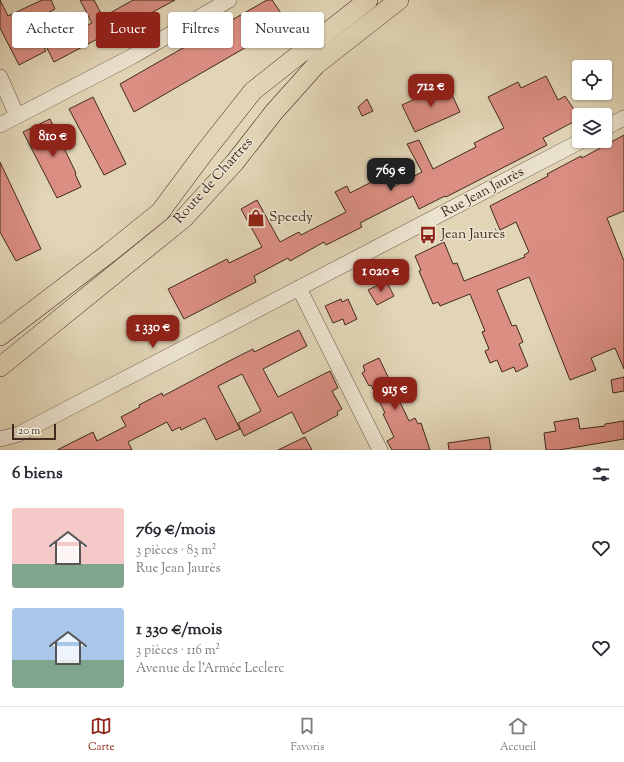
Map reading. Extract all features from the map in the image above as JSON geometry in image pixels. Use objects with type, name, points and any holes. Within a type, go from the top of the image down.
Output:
[{"type":"main road","name":"Route de Chartres","points":[[0,336],[109,254],[160,212],[253,91],[368,0]]},
{"type":"main road","name":"Route de Chartres","points":[[0,367],[184,218],[235,162],[274,112],[316,65],[399,0]]},
{"type":"main road","points":[[0,320],[88,255],[109,254]]},
{"type":"street","points":[[0,125],[133,56],[229,0]]},
{"type":"street","points":[[0,77],[17,116]]},
{"type":"street","points":[[612,124],[624,118]]},
{"type":"street","name":"Rue Jean Jaurès","points":[[2,446],[19,434],[572,146]]},
{"type":"street","points":[[299,288],[376,449]]},
{"type":"building","points":[[0,0],[8,16],[12,14],[12,48],[45,48],[46,51],[19,65],[0,28]]},
{"type":"building","points":[[42,0],[51,0],[55,9],[50,12],[16,12]]},
{"type":"building","points":[[80,0],[94,0],[100,12],[96,12],[96,40],[88,44],[88,25],[92,23],[88,12],[86,12]]},
{"type":"building","points":[[133,0],[175,0],[153,12],[112,12]]},
{"type":"building","points":[[267,0],[272,0],[280,12],[246,12]]},
{"type":"building","points":[[241,15],[241,48],[245,48],[134,112],[120,84],[183,48],[233,48],[233,19]]},
{"type":"building","points":[[47,48],[80,48],[54,62]]},
{"type":"building","points":[[546,76],[558,100],[565,96],[573,108],[572,123],[543,138],[547,145],[446,197],[445,196],[419,209],[413,196],[360,223],[362,227],[326,245],[324,242],[290,261],[288,258],[254,276],[256,282],[184,319],[168,289],[227,259],[229,263],[262,247],[241,209],[257,200],[280,242],[299,232],[301,235],[346,212],[335,192],[347,186],[350,193],[389,173],[395,186],[422,172],[407,144],[419,140],[433,169],[476,147],[474,143],[504,128],[488,97],[518,82],[521,88]]},
{"type":"building","points":[[447,84],[460,112],[415,132],[402,105]]},
{"type":"building","points":[[93,97],[126,164],[104,175],[69,109]]},
{"type":"building","points":[[367,99],[373,111],[362,116],[358,107]]},
{"type":"building","points":[[50,119],[76,173],[75,174],[81,187],[57,198],[23,132]]},
{"type":"building","points":[[624,135],[624,211],[607,218],[624,261],[624,369],[615,348],[591,358],[596,370],[570,380],[529,277],[497,290],[512,326],[516,325],[523,342],[519,344],[528,366],[516,372],[514,367],[502,372],[497,360],[490,363],[485,351],[489,349],[482,332],[485,331],[470,294],[440,306],[438,302],[433,304],[419,271],[421,270],[415,256],[444,242],[453,264],[457,263],[464,281],[525,257],[524,255],[529,252],[516,222],[500,230],[490,206],[548,176],[547,174],[581,156],[582,158],[600,148],[612,148],[612,142]]},
{"type":"building","points":[[0,162],[41,249],[16,261],[0,232]]},
{"type":"building","points":[[386,281],[394,296],[377,305],[368,290]]},
{"type":"building","points":[[341,299],[342,302],[348,299],[357,319],[345,325],[343,319],[333,323],[325,306]]},
{"type":"building","points":[[299,330],[307,346],[263,369],[278,397],[330,371],[338,388],[332,391],[342,409],[337,412],[338,415],[303,434],[292,412],[244,436],[238,423],[261,411],[242,374],[218,386],[240,429],[216,440],[205,418],[181,430],[180,427],[172,431],[167,422],[128,442],[132,450],[57,450],[93,432],[97,441],[126,426],[121,417],[140,407],[139,405],[162,393],[163,396],[253,349],[254,352]]},
{"type":"building","points":[[379,358],[409,421],[415,418],[418,424],[421,423],[430,450],[392,450],[387,441],[394,437],[383,414],[385,413],[371,385],[369,386],[362,373],[365,371],[364,365]]},
{"type":"building","points":[[624,377],[624,391],[613,393],[611,380]]},
{"type":"building","points":[[578,418],[580,429],[605,426],[605,424],[624,421],[624,439],[559,450],[546,450],[544,433],[556,431],[554,422]]},
{"type":"building","points":[[305,437],[312,450],[278,450]]},
{"type":"building","points":[[489,437],[491,450],[449,450],[448,443]]},
{"type":"place","name":"Speedy","points":[[256,218]]},
{"type":"place","name":"Jean Jaurès","points":[[428,235]]}]
